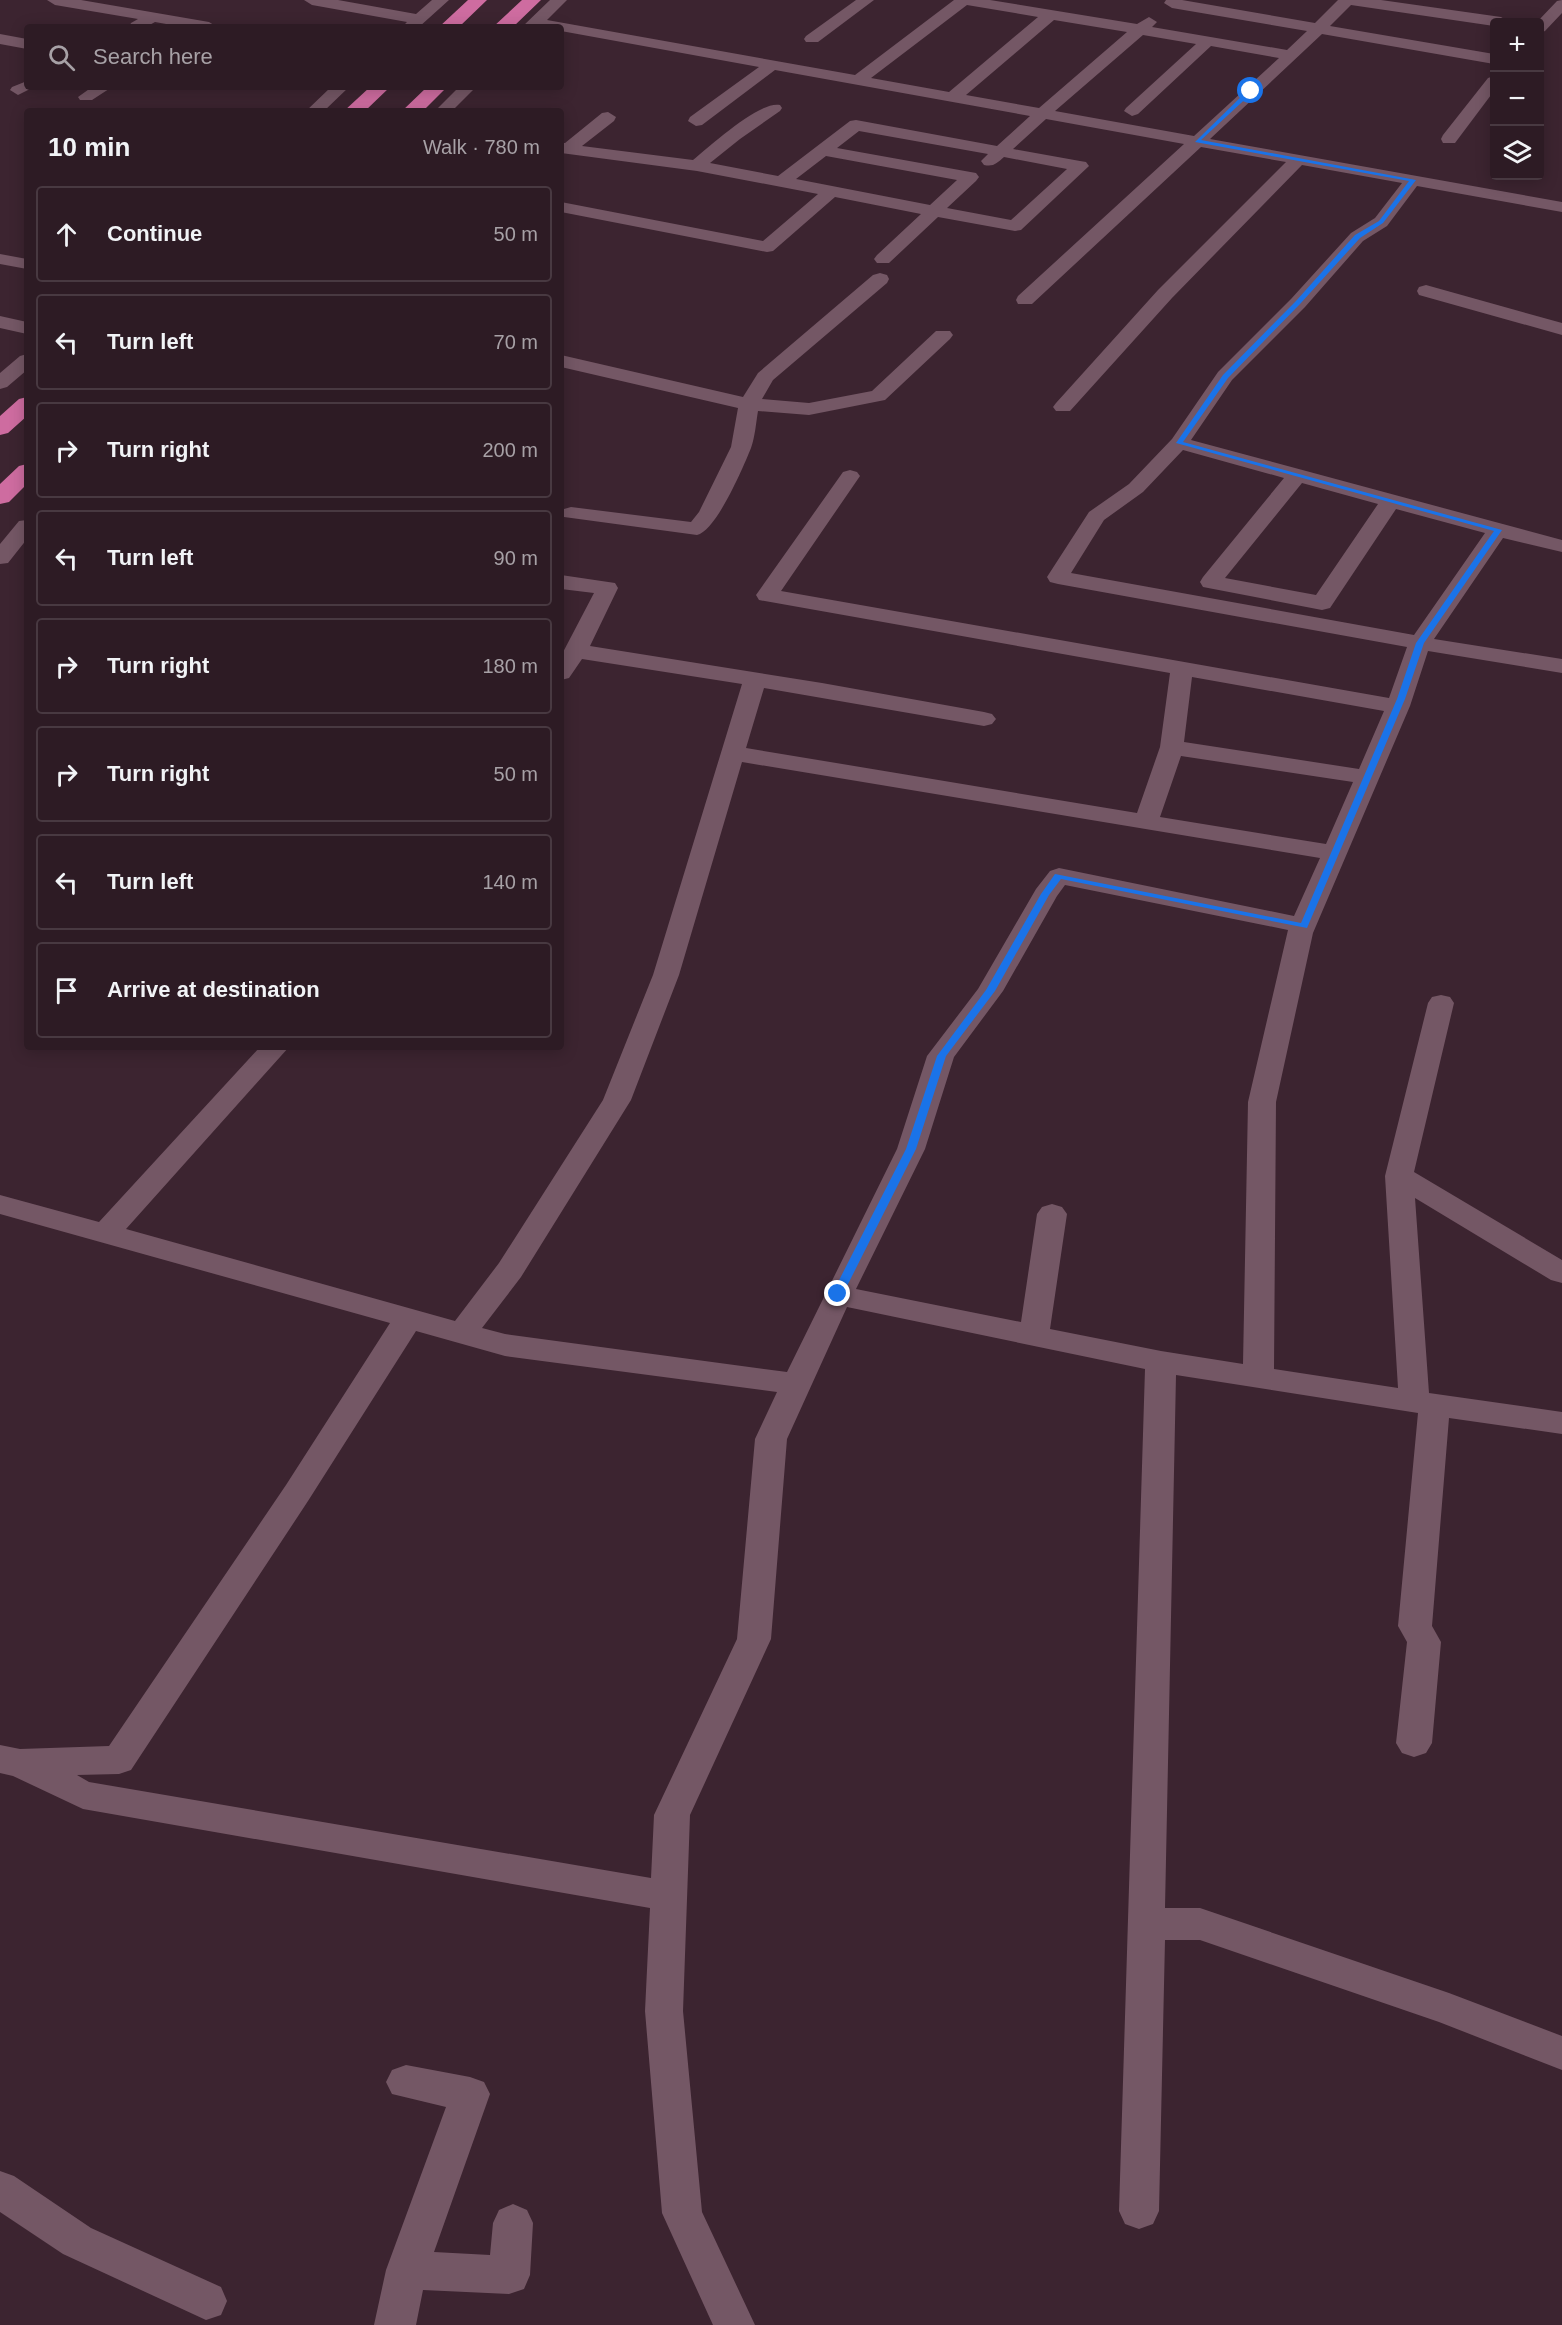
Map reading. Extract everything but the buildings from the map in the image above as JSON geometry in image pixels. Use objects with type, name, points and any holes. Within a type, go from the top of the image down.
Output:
[{"type":"highway","points":[[451,24],[478,0]]},
{"type":"highway","points":[[505,24],[531,0]]},
{"type":"highway","points":[[357,108],[378,90]]},
{"type":"highway","points":[[415,108],[435,90]]},
{"type":"highway","points":[[0,428],[24,407]]},
{"type":"highway","points":[[0,497],[24,474]]},
{"type":"street","points":[[55,0],[192,24]]},
{"type":"street","points":[[312,0],[415,23],[441,0]]},
{"type":"street","points":[[534,24],[559,0]]},
{"type":"street","points":[[812,39],[866,0]]},
{"type":"street","points":[[858,80],[963,0],[1291,55]]},
{"type":"street","points":[[1025,300],[1348,0],[1490,20]]},
{"type":"street","points":[[884,259],[970,177],[1173,1],[1490,58]]},
{"type":"street","points":[[1544,23],[1562,4]]},
{"type":"street","points":[[953,97],[1050,15]]},
{"type":"street","points":[[140,24],[153,17]]},
{"type":"street","points":[[564,30],[858,80],[1562,207]]},
{"type":"street","points":[[0,39],[24,43]]},
{"type":"street","points":[[1132,111],[1207,42]]},
{"type":"street","points":[[696,121],[772,65]]},
{"type":"street","points":[[1449,140],[1490,86]]},
{"type":"street","points":[[86,97],[99,90]]},
{"type":"street","points":[[317,108],[338,90]]},
{"type":"street","points":[[446,108],[465,90]]},
{"type":"street","points":[[697,166],[734,135],[774,108]]},
{"type":"street","points":[[565,148],[608,117]]},
{"type":"street","points":[[565,148],[697,166],[1015,226],[1080,166],[856,125],[783,182]]},
{"type":"street","points":[[822,150],[970,177]]},
{"type":"street","points":[[1063,407],[1165,294],[1299,159]]},
{"type":"street","points":[[1413,180],[1381,222],[1357,237],[1298,303],[1225,376],[1179,443],[1136,488],[1096,516],[1058,577],[1420,643],[1562,666]]},
{"type":"street","points":[[564,208],[767,247],[832,191]]},
{"type":"street","points":[[0,259],[24,263]]},
{"type":"street","points":[[564,517],[697,529],[710,513],[741,447],[749,404],[765,377],[880,279]]},
{"type":"street","points":[[1426,291],[1562,329]]},
{"type":"street","points":[[0,322],[24,327]]},
{"type":"street","points":[[564,362],[749,404],[809,409],[878,396],[943,335]]},
{"type":"street","points":[[0,384],[24,363]]},
{"type":"street","points":[[0,384],[24,389]]},
{"type":"street","points":[[1179,443],[1562,546]]},
{"type":"street","points":[[1298,475],[1211,582],[1322,603],[1390,501]]},
{"type":"street","points":[[850,476],[767,595],[1182,666],[1398,706]]},
{"type":"street","points":[[0,558],[24,530]]},
{"type":"street","points":[[1258,1376],[1262,1102],[1304,926],[1398,706],[1420,643],[1498,530]]},
{"type":"street","points":[[564,582],[607,588],[576,651],[564,669]]},
{"type":"street","points":[[576,651],[822,690],[984,719]]},
{"type":"street","points":[[1146,822],[1172,747],[1182,666]]},
{"type":"street","points":[[462,1333],[510,1270],[617,1100],[666,975],[754,681]]},
{"type":"street","points":[[1172,747],[1367,777]]},
{"type":"street","points":[[732,753],[1335,853]]},
{"type":"street","points":[[734,2325],[682,2213],[664,2012],[672,1815],[754,1639],[771,1439],[838,1294],[911,1149],[941,1056],[990,991],[1045,894],[1059,876],[1304,926]]},
{"type":"street","points":[[1414,1743],[1424,1642],[1415,1626],[1424,1403],[1399,1176],[1441,1003]]},
{"type":"street","points":[[105,1234],[272,1050]]},
{"type":"street","points":[[1399,1176],[1562,1273]]},
{"type":"street","points":[[0,1204],[505,1345],[795,1384]]},
{"type":"street","points":[[1034,1336],[1052,1214]]},
{"type":"street","points":[[838,1294],[1161,1362],[1562,1423]]},
{"type":"street","points":[[10,1761],[118,1760],[297,1493],[409,1318]]},
{"type":"street","points":[[1139,2211],[1161,1362]]},
{"type":"street","points":[[10,1761],[83,1795],[669,1896]]},
{"type":"street","points":[[1146,1924],[1200,1924],[1449,2009],[1562,2053]]},
{"type":"street","points":[[395,2325],[407,2270],[470,2094],[406,2082]]},
{"type":"street","points":[[0,2189],[77,2241],[206,2301]]},
{"type":"street","points":[[407,2270],[508,2275],[513,2223]]},
{"type":"route","points":[[838,1294],[911,1149],[941,1056],[990,991],[1045,894],[1059,876],[1304,926],[1401,699],[1420,643],[1498,530],[1179,443],[1225,376],[1298,303],[1357,237],[1381,222],[1413,180],[1197,141],[1251,91]]}]
